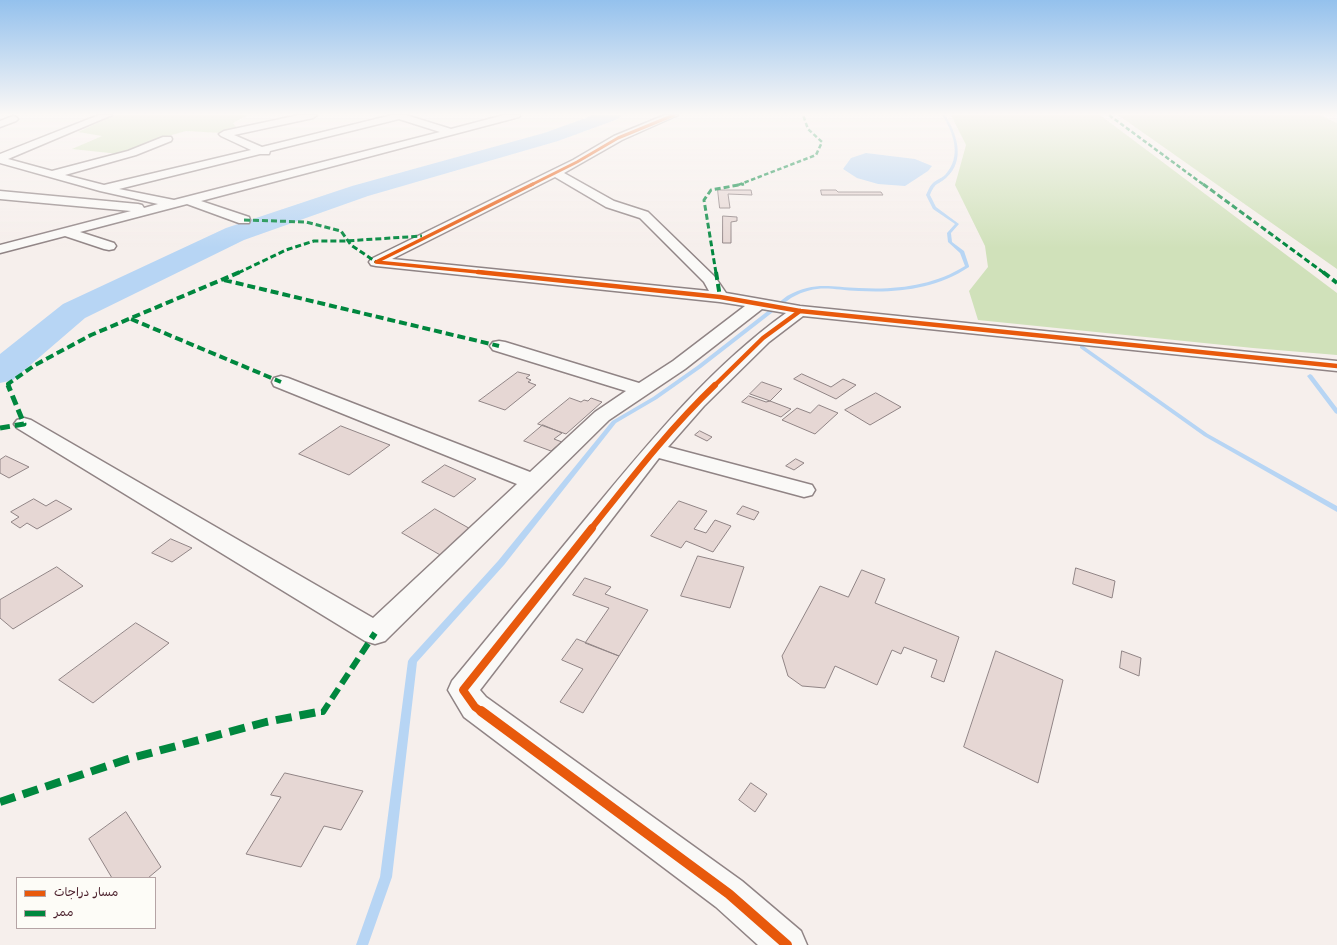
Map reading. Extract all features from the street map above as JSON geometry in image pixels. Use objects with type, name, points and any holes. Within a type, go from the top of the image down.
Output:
[{"type":"street","points":[[0,159],[104,189],[176,204]]},
{"type":"street","points":[[53,175],[110,159]]},
{"type":"street","points":[[104,189],[225,159]]},
{"type":"street","points":[[0,249],[190,201],[343,159]]},
{"type":"street","points":[[582,159],[376,262],[720,297],[795,310],[1337,366]]},
{"type":"street","points":[[290,163],[304,169]]},
{"type":"street","points":[[556,172],[610,204],[644,215],[710,280],[720,297]]},
{"type":"street","points":[[91,204],[123,193]]},
{"type":"street","points":[[0,194],[153,210]]},
{"type":"street","points":[[190,201],[244,220]]},
{"type":"street","points":[[65,232],[108,246]]},
{"type":"street","points":[[24,424],[376,633],[602,416],[679,365],[764,305]]},
{"type":"street","points":[[787,945],[729,894],[475,707],[463,690],[654,450],[696,402],[763,338],[795,310]]},
{"type":"street","points":[[499,346],[641,390]]},
{"type":"street","points":[[281,382],[534,482]]},
{"type":"street","points":[[654,450],[804,490]]},
{"type":"green space","points":[[962,159],[1159,159],[1337,293],[1337,355],[978,320],[969,291],[988,267],[985,246],[955,185]]},
{"type":"green space","points":[[1181,159],[1337,159],[1337,269]]},
{"type":"water","points":[[850,159],[915,159],[932,166],[928,171],[905,186],[878,184],[857,178],[843,169]]},
{"type":"building","points":[[718,190],[751,190],[752,195],[728,194],[730,208],[720,208]]},
{"type":"building","points":[[821,190],[836,190],[838,192],[881,192],[883,195],[822,195]]},
{"type":"building","points":[[723,216],[737,217],[737,221],[731,222],[731,243],[723,243]]},
{"type":"building","points":[[518,372],[530,375],[526,378],[531,380],[528,382],[536,385],[505,410],[479,401]]},
{"type":"building","points":[[802,374],[831,387],[843,379],[856,385],[836,399],[794,379]]},
{"type":"building","points":[[762,382],[782,389],[770,401],[750,394]]},
{"type":"building","points":[[876,393],[901,407],[870,425],[845,410]]},
{"type":"building","points":[[749,396],[766,402],[770,401],[791,409],[781,417],[742,402]]},
{"type":"building","points":[[570,398],[581,402],[584,400],[588,401],[591,398],[602,402],[566,434],[538,424]]},
{"type":"building","points":[[819,405],[838,413],[815,434],[782,420],[797,408],[810,413]]},
{"type":"building","points":[[543,425],[562,433],[554,439],[562,442],[551,451],[524,441]]},
{"type":"building","points":[[341,426],[390,445],[349,475],[299,454]]},
{"type":"building","points":[[700,431],[712,437],[707,441],[695,435]]},
{"type":"building","points":[[6,456],[29,467],[9,478],[0,473],[0,460]]},
{"type":"building","points":[[796,459],[804,463],[794,470],[786,466]]},
{"type":"building","points":[[445,465],[476,479],[454,497],[422,482]]},
{"type":"building","points":[[34,499],[46,506],[56,500],[72,509],[37,529],[27,523],[20,528],[11,522],[19,517],[11,512]]},
{"type":"building","points":[[679,501],[707,511],[694,529],[706,533],[715,520],[731,526],[713,552],[686,541],[681,548],[651,536]]},
{"type":"building","points":[[743,506],[759,512],[754,520],[737,514]]},
{"type":"building","points":[[435,509],[474,531],[442,556],[402,533]]},
{"type":"building","points":[[171,539],[192,548],[172,562],[152,553]]},
{"type":"building","points":[[698,556],[744,567],[730,608],[681,596]]},
{"type":"building","points":[[57,567],[83,586],[13,629],[0,618],[0,600]]},
{"type":"building","points":[[1076,568],[1115,581],[1112,598],[1073,584]]},
{"type":"building","points":[[862,570],[885,579],[875,603],[959,637],[944,682],[931,677],[937,660],[904,647],[901,654],[892,650],[877,685],[835,666],[825,688],[802,686],[788,676],[782,656],[820,586],[848,597]]},
{"type":"building","points":[[585,578],[611,587],[605,594],[648,610],[619,656],[585,643],[609,608],[573,595]]},
{"type":"building","points":[[136,623],[169,643],[93,703],[59,680]]},
{"type":"building","points":[[577,639],[619,656],[583,713],[560,702],[583,669],[562,660]]},
{"type":"building","points":[[996,651],[1063,680],[1038,783],[964,747]]},
{"type":"building","points":[[1122,651],[1141,658],[1139,676],[1120,668]]},
{"type":"building","points":[[285,773],[363,791],[341,830],[324,826],[301,867],[246,854],[281,797],[271,795]]},
{"type":"building","points":[[751,783],[767,794],[755,812],[739,800]]},
{"type":"building","points":[[126,812],[161,867],[149,877],[111,877],[89,839]]},
{"type":"waterway","points":[[0,372],[74,311],[235,234],[360,191],[473,159]]},
{"type":"waterway","points":[[362,945],[386,877],[413,661],[501,563],[614,422],[655,398],[699,367],[789,297],[809,288],[818,287],[856,290],[887,290],[919,286],[939,281],[953,275],[967,266],[962,252],[950,242],[949,233],[957,224],[934,208],[928,195],[931,187],[947,175],[955,159]]},
{"type":"waterway","points":[[1082,347],[1206,435],[1337,509]]},
{"type":"waterway","points":[[1310,376],[1337,412]]},
{"type":"marked path","points":[[720,297],[704,200],[711,190],[744,184],[806,159]]},
{"type":"marked path","points":[[1169,159],[1337,283]]},
{"type":"marked path","points":[[244,220],[306,222],[341,231],[351,245],[376,262]]},
{"type":"marked path","points":[[0,428],[24,424],[8,384],[35,365],[91,335],[224,280],[286,250],[314,241],[345,241],[422,236]]},
{"type":"marked path","points":[[224,280],[499,346]]},
{"type":"marked path","points":[[131,319],[281,382]]},
{"type":"marked path","points":[[0,802],[128,759],[266,722],[323,712],[375,633]]},
{"type":"cycle path","points":[[582,159],[376,262],[720,297],[800,311],[1337,366]]},
{"type":"cycle path","points":[[787,945],[729,894],[475,707],[463,690],[654,450],[697,402],[763,338],[800,311]]}]
